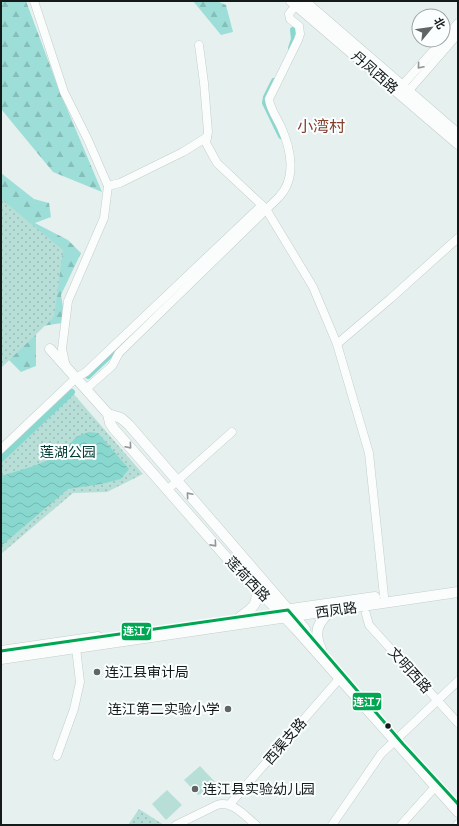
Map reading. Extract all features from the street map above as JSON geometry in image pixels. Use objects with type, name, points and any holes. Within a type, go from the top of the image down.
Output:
[{"type":"main road","name":"丹凤西路","points":[[297,2],[403,91],[458,134]]},
{"type":"main road","name":"丹凤西路","points":[[403,91],[458,144]]},
{"type":"main road","name":"莲荷西路","points":[[50,349],[108,414],[124,420],[177,481],[259,583],[321,649],[435,787],[458,812]]},
{"type":"main road","name":"莲荷西路","points":[[108,414],[110,423],[114,428],[248,582],[259,583]]},
{"type":"main road","points":[[240,617],[249,611],[256,603],[259,583]]},
{"type":"main road","name":"西凤路","points":[[1,658],[76,648],[458,585]]},
{"type":"main road","name":"西凤路","points":[[1,651],[240,617],[331,611],[458,592]]},
{"type":"main road","points":[[321,649],[317,641],[318,630],[322,620],[331,611]]},
{"type":"main road","name":"莲荷西路","points":[[286,613],[339,678],[458,804]]},
{"type":"street","points":[[34,1],[64,92],[88,140],[108,186],[104,218],[68,302],[62,349],[66,368]]},
{"type":"street","points":[[1,449],[76,378],[86,372],[264,207],[284,191],[290,173],[291,159],[287,142],[269,99],[300,34],[298,26],[290,19],[289,14],[297,2]]},
{"type":"street","points":[[451,31],[458,23]]},
{"type":"street","points":[[403,91],[458,34]]},
{"type":"street","points":[[199,46],[208,132],[206,143],[217,163],[264,207],[313,287],[337,344],[369,453],[384,596]]},
{"type":"street","points":[[403,91],[437,48]]},
{"type":"street","points":[[108,186],[120,183],[182,152],[207,137]]},
{"type":"street","points":[[86,390],[110,367],[119,353],[264,207]]},
{"type":"street","points":[[337,344],[458,238]]},
{"type":"street","points":[[167,490],[232,432]]},
{"type":"street","name":"文明西路","points":[[366,614],[369,625],[458,723]]},
{"type":"street","points":[[57,756],[74,709],[80,682],[76,648]]},
{"type":"street","name":"西渠支路","points":[[230,804],[339,678]]},
{"type":"street","points":[[332,825],[378,759],[458,681]]},
{"type":"street","points":[[401,825],[435,787]]},
{"type":"street","points":[[176,825],[224,803],[230,804],[256,825]]},
{"type":"green space","points":[[1,1],[26,1],[58,87],[102,192],[53,172],[1,109]]},
{"type":"green space","points":[[193,1],[217,1],[226,5],[233,32],[221,35]]},
{"type":"green space","points":[[1,173],[34,199],[49,203],[51,217],[35,223],[68,240],[81,253],[61,295],[64,313],[62,323],[36,327],[36,366],[21,372],[7,358],[1,363]]},
{"type":"green space","points":[[1,199],[63,250],[54,317],[1,368]]},
{"type":"green space","name":"莲湖公园","points":[[72,392],[143,474],[107,492],[73,493],[1,554],[1,457]]},
{"type":"green space","points":[[200,766],[216,783],[208,791],[198,795],[184,780]]},
{"type":"green space","points":[[167,790],[182,805],[166,820],[152,804]]},
{"type":"green space","points":[[139,809],[164,825],[128,825]]},
{"type":"water","points":[[89,432],[98,433],[129,469],[121,479],[101,484],[68,489],[1,546],[1,476],[31,467],[59,456],[76,437]]},
{"type":"waterway","points":[[291,48],[294,39],[293,30]]},
{"type":"waterway","points":[[274,81],[266,97],[265,103],[281,136]]},
{"type":"waterway","points":[[88,376],[165,303]]},
{"type":"waterway","points":[[1,459],[72,392]]},
{"type":"transit line","name":"连江7","points":[[1,651],[288,610],[403,744],[458,804]]},
{"type":"place","name":"连江县审计局","points":[[97,672]]},
{"type":"place","name":"连江第二实验小学","points":[[228,709]]},
{"type":"place","name":"连江县实验幼儿园","points":[[195,789]]},
{"type":"district","name":"小湾村","points":[[321,126]]}]
